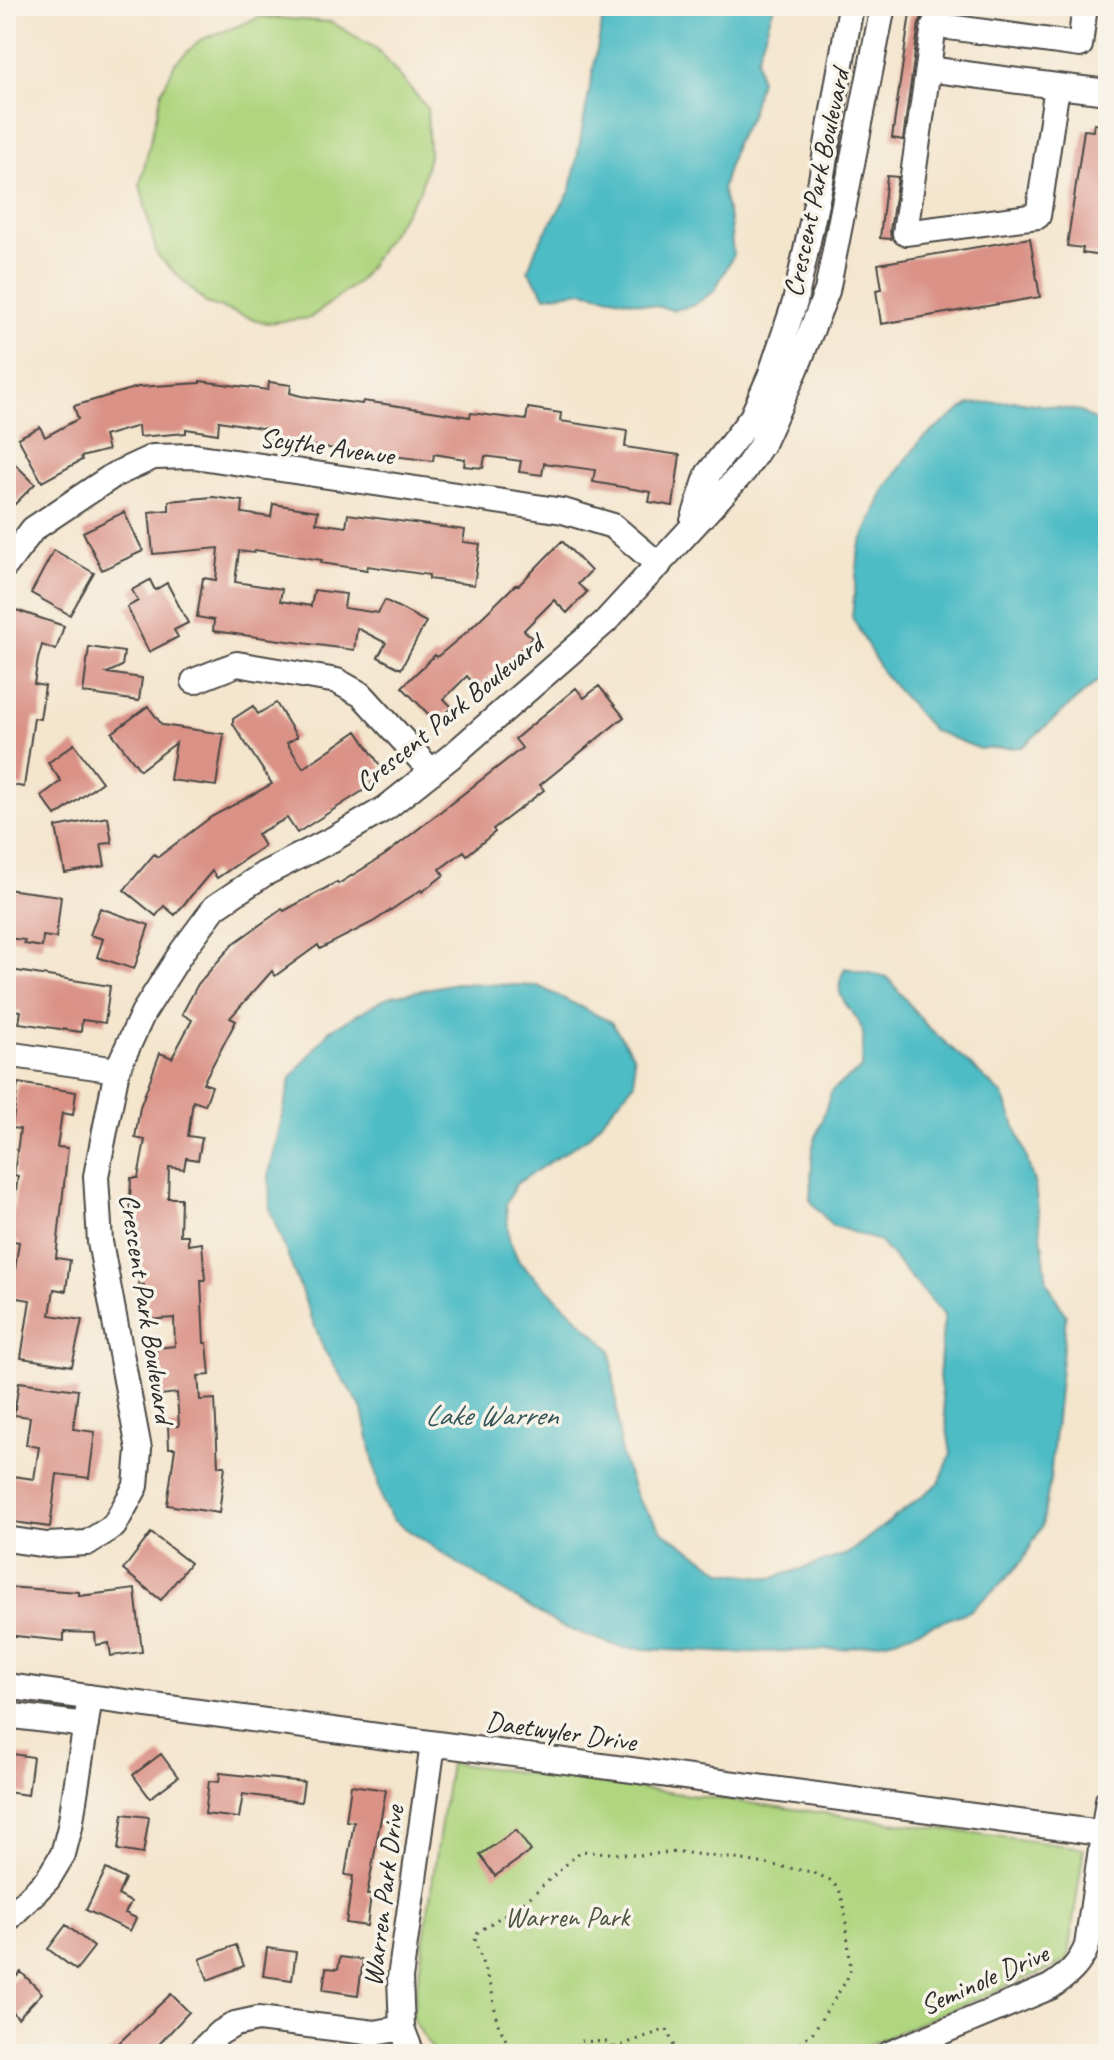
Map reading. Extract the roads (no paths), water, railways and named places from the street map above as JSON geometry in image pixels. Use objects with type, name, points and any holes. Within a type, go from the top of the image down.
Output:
[{"type":"street","name":"Crescent Park Boulevard","points":[[6,1539],[47,1545],[87,1543],[114,1526],[136,1486],[139,1449],[100,1242],[96,1176],[117,1070],[143,1013],[215,907],[264,874],[386,808],[432,772],[605,622],[744,471],[762,444],[791,382],[827,291],[883,6]]},
{"type":"street","points":[[1080,45],[934,25],[905,233],[1038,216],[1066,87],[1080,45],[1085,6]]},
{"type":"street","name":"Crescent Park Boulevard","points":[[691,527],[708,474],[752,417],[770,376],[795,302],[821,180],[850,17]]},
{"type":"street","points":[[850,17],[879,32]]},
{"type":"street","points":[[928,69],[1108,92]]},
{"type":"street","points":[[721,455],[744,471]]},
{"type":"street","name":"Scythe Avenue","points":[[6,565],[33,529],[114,475],[153,457],[194,456],[563,511],[613,526],[659,565]]},
{"type":"street","points":[[194,681],[237,664],[337,681],[362,695],[432,772]]},
{"type":"street","points":[[6,1054],[117,1070]]},
{"type":"street","name":"Daetwyler Drive","points":[[6,1686],[1106,1834]]},
{"type":"street","points":[[6,1921],[48,1879],[63,1854],[90,1697]]},
{"type":"street","points":[[6,1715],[86,1725]]},
{"type":"street","name":"Warren Park Drive","points":[[412,2054],[402,2028],[400,1978],[433,1744]]},
{"type":"street","name":"Seminole Drive","points":[[889,2054],[1050,1987],[1070,1974],[1081,1961],[1087,1946],[1106,1834],[1108,1800]]},
{"type":"street","points":[[198,2054],[218,2034],[235,2024],[258,2019],[375,2033],[402,2028]]},
{"type":"water","points":[[605,6],[774,6],[757,58],[760,80],[750,117],[736,141],[722,189],[730,222],[733,256],[714,291],[694,305],[674,310],[583,291],[545,296],[528,270],[537,246],[571,190]]},
{"type":"water","points":[[1016,401],[1080,411],[1108,430],[1108,672],[1022,747],[980,749],[932,730],[882,672],[852,617],[859,548],[886,487],[921,440],[969,404]]},
{"type":"water","name":"Lake Warren","points":[[845,968],[887,977],[926,1025],[1003,1095],[1024,1149],[1035,1186],[1047,1282],[1066,1316],[1050,1480],[1042,1526],[1023,1560],[970,1611],[895,1639],[844,1649],[734,1653],[623,1648],[560,1626],[393,1520],[382,1502],[363,1410],[324,1350],[270,1210],[269,1174],[291,1078],[330,1030],[388,997],[455,983],[538,986],[611,1022],[633,1055],[635,1082],[588,1137],[516,1184],[506,1205],[509,1239],[519,1262],[611,1350],[621,1455],[637,1498],[662,1531],[724,1572],[773,1578],[847,1554],[939,1483],[951,1454],[939,1377],[944,1315],[879,1241],[831,1225],[810,1200],[813,1146],[832,1090],[862,1068],[863,1034],[840,989]]},
{"type":"park label","name":"Warren Park","points":[[567,1916]]}]
